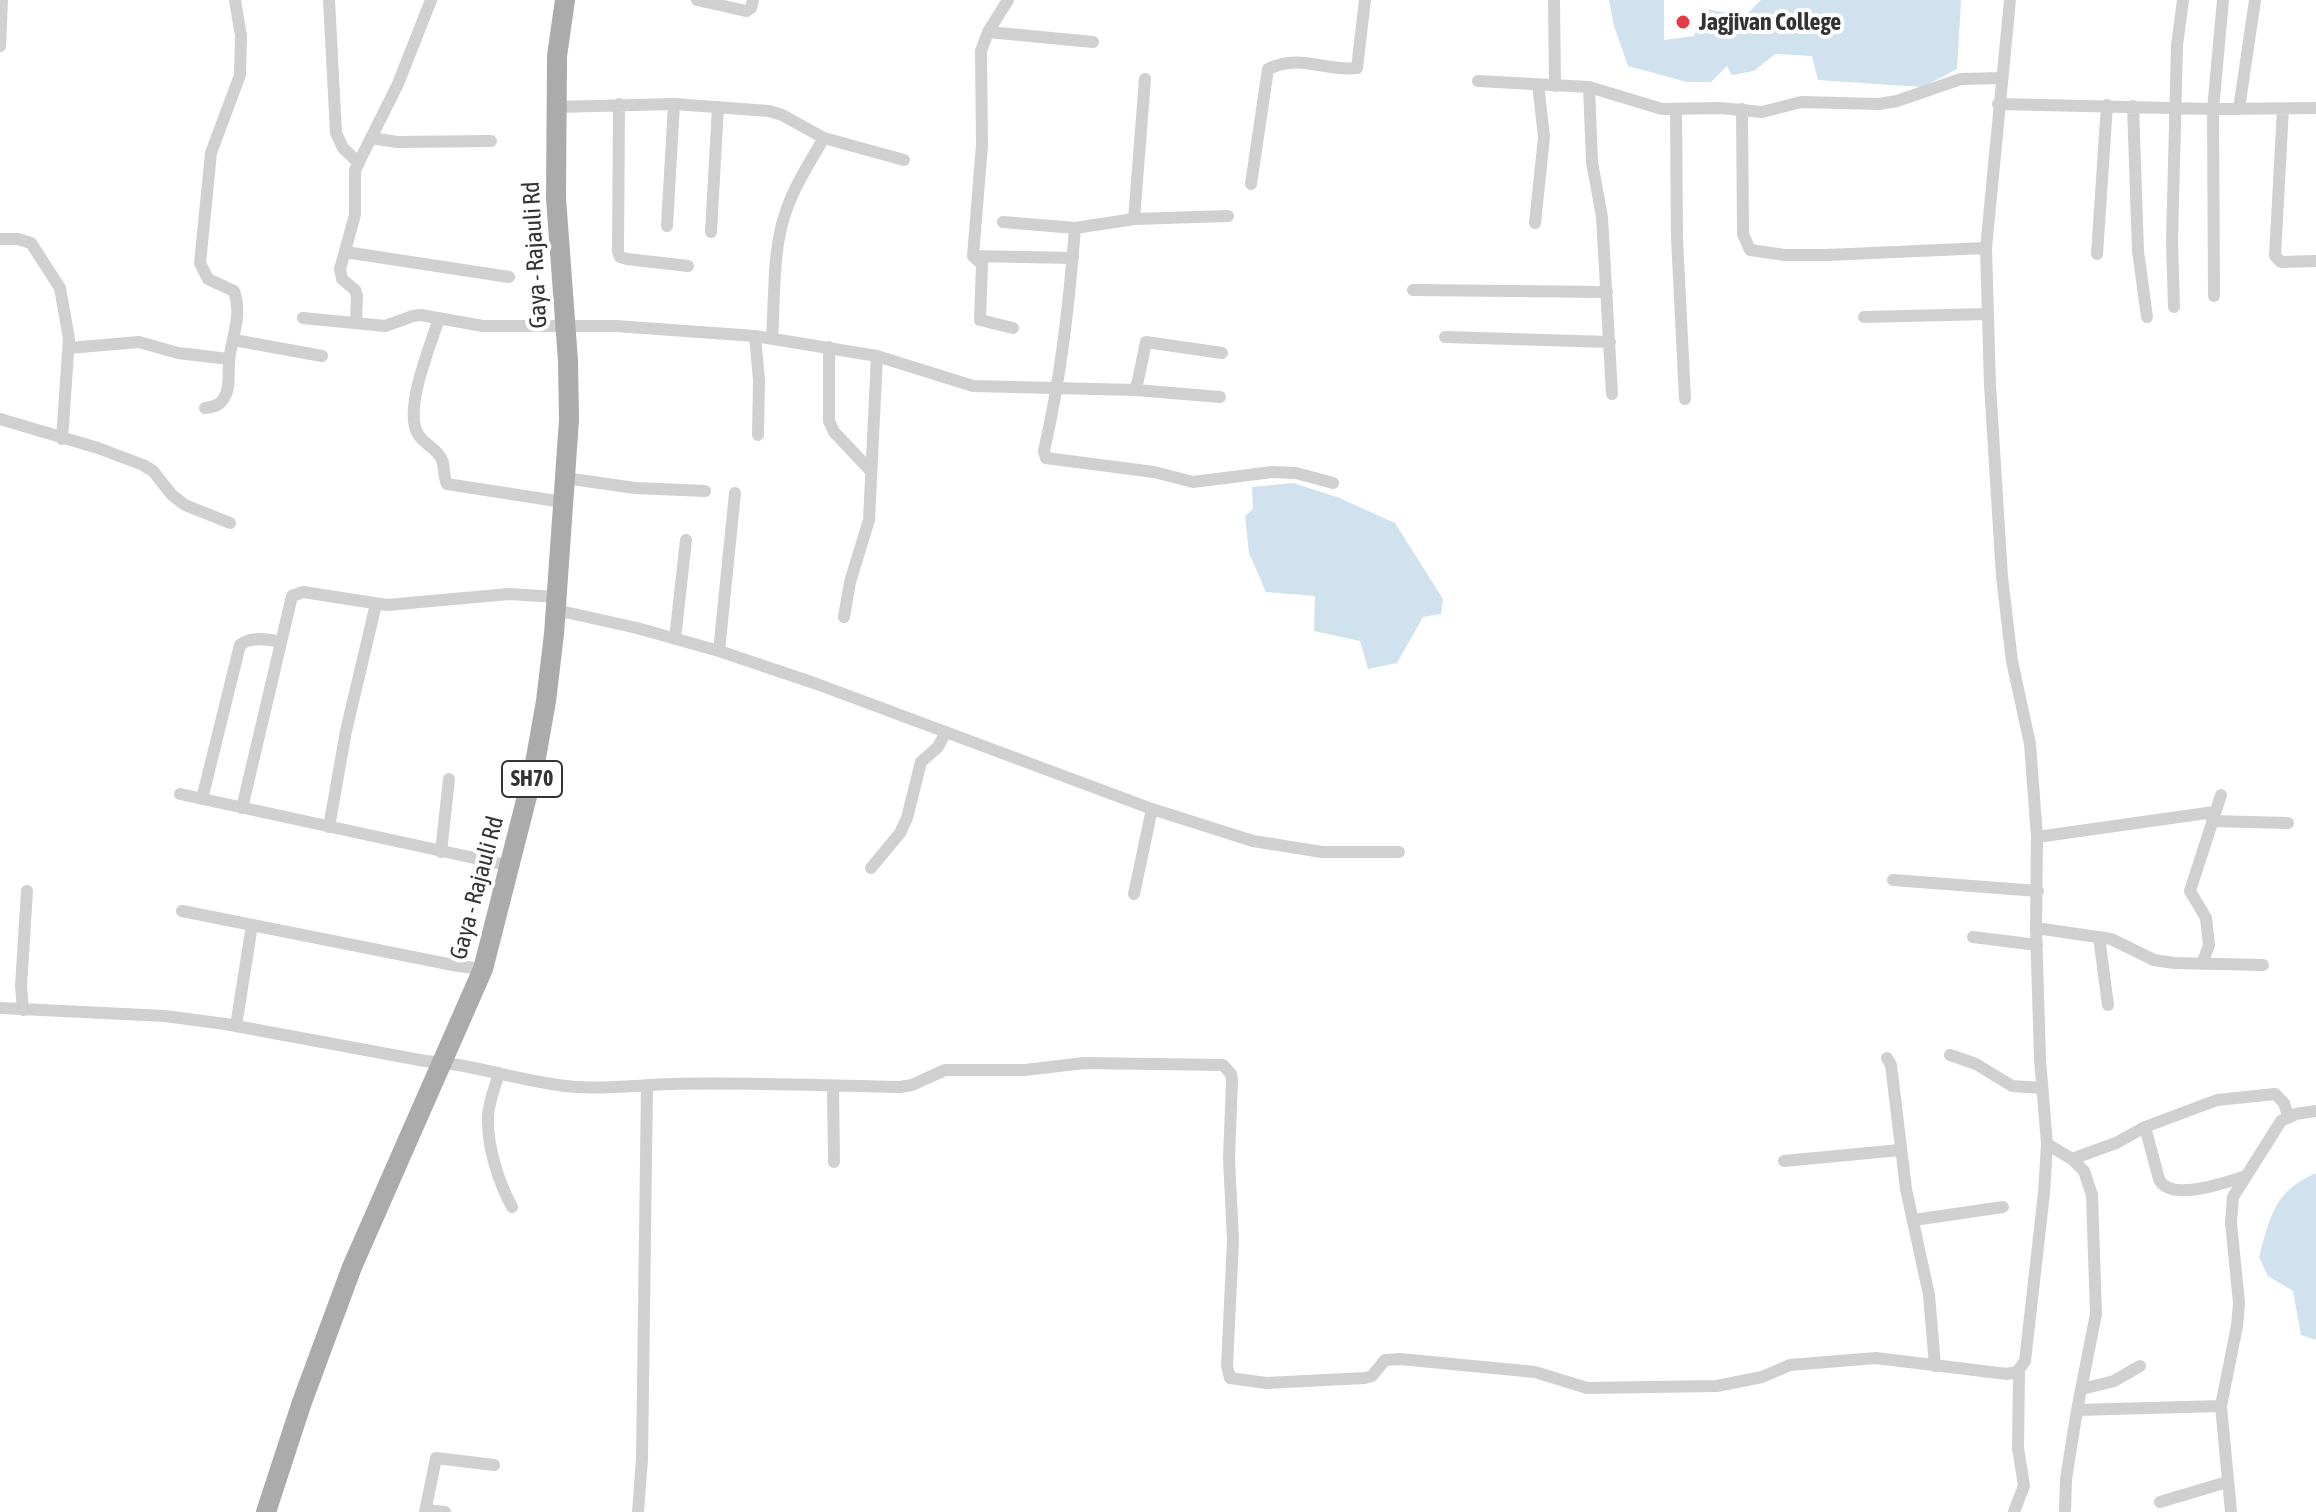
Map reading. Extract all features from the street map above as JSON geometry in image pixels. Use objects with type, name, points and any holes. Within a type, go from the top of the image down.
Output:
[{"type":"main road","name":"Gaya - Rajauli Rd","points":[[266,1512],[302,1402],[352,1267],[483,969],[542,731],[556,603],[569,390],[557,237],[557,56],[562,2]]},
{"type":"street","points":[[0,46],[2,0]]},
{"type":"street","points":[[205,408],[221,403],[225,396],[234,340],[237,299],[234,291],[208,279],[203,273],[200,256],[211,153],[240,75],[241,36],[235,0]]},
{"type":"street","points":[[329,0],[336,133],[343,148],[359,163]]},
{"type":"street","points":[[356,323],[357,296],[341,274],[355,215],[354,180],[359,163],[398,84],[431,0]]},
{"type":"street","points":[[697,0],[746,11],[751,8],[753,0]]},
{"type":"street","points":[[1008,0],[988,32],[981,51],[982,145],[973,251],[982,264],[980,320],[1013,328]]},
{"type":"street","points":[[1251,184],[1268,69],[1295,61],[1357,68],[1365,0]]},
{"type":"street","points":[[1554,0],[1555,86]]},
{"type":"street","points":[[2010,0],[1986,248],[1990,385],[2002,577],[2012,661],[2030,744],[2037,837],[2036,928],[2047,1144],[2025,1361],[2019,1371],[2018,1448],[2024,1486],[2014,1512]]},
{"type":"street","points":[[2174,307],[2175,108],[2177,45],[2183,0]]},
{"type":"street","points":[[2214,296],[2213,109],[2223,0]]},
{"type":"street","points":[[2239,109],[2255,0]]},
{"type":"street","points":[[988,32],[1093,42]]},
{"type":"street","points":[[1478,81],[1589,87],[1656,107],[1767,111],[1794,103],[1818,101],[1879,104],[1961,79],[2001,78]]},
{"type":"street","points":[[1134,219],[1145,79]]},
{"type":"street","points":[[1535,223],[1543,148],[1538,84]]},
{"type":"street","points":[[1589,87],[1591,152],[1602,217],[1612,394]]},
{"type":"street","points":[[619,104],[620,257],[688,266]]},
{"type":"street","points":[[556,107],[674,104],[782,115],[824,138],[904,160]]},
{"type":"street","points":[[667,226],[674,104]]},
{"type":"street","points":[[1998,104],[2316,108]]},
{"type":"street","points":[[2097,254],[2107,105]]},
{"type":"street","points":[[2133,106],[2138,251],[2147,317]]},
{"type":"street","points":[[711,232],[718,107]]},
{"type":"street","points":[[1676,109],[1677,238],[1685,399]]},
{"type":"street","points":[[1742,109],[1743,234],[1750,250],[1785,255],[1827,255],[1986,248]]},
{"type":"street","points":[[2283,109],[2275,256],[2281,262],[2316,261]]},
{"type":"street","points":[[371,138],[397,142],[491,141]]},
{"type":"street","points":[[772,338],[784,215],[793,191],[824,138]]},
{"type":"street","points":[[1003,222],[1075,228],[1134,219],[1228,216]]},
{"type":"street","points":[[1075,228],[1058,389],[1044,451],[1046,458],[1050,461],[1154,472],[1193,482],[1272,472],[1296,473],[1333,483]]},
{"type":"street","points":[[0,239],[26,240],[36,248],[60,288],[69,348],[65,368],[62,439]]},
{"type":"street","points":[[345,252],[509,277]]},
{"type":"street","points":[[975,258],[1073,258]]},
{"type":"street","points":[[1413,290],[1607,292]]},
{"type":"street","points":[[1864,317],[1988,314]]},
{"type":"street","points":[[303,318],[385,326],[413,316],[483,326],[616,326],[755,336],[877,356],[973,386],[1136,390],[1220,397]]},
{"type":"street","points":[[439,318],[416,397],[414,422],[423,442],[441,457],[447,484],[563,502]]},
{"type":"street","points":[[755,336],[759,380],[758,435]]},
{"type":"street","points":[[1445,337],[1610,342]]},
{"type":"street","points":[[234,340],[322,356]]},
{"type":"street","points":[[69,348],[139,342],[178,353],[229,359]]},
{"type":"street","points":[[1136,390],[1146,342],[1222,353]]},
{"type":"street","points":[[829,347],[829,421],[834,432],[871,471]]},
{"type":"street","points":[[844,617],[850,582],[867,531],[877,356]]},
{"type":"street","points":[[0,419],[98,448],[143,465],[153,471],[172,495],[185,505],[230,523]]},
{"type":"street","points":[[565,478],[635,488],[705,491]]},
{"type":"street","points":[[719,651],[735,493]]},
{"type":"street","points":[[675,639],[686,540]]},
{"type":"street","points":[[242,808],[295,593],[316,593],[376,604],[411,604],[509,594],[556,603],[719,651],[1152,809],[1253,841],[1322,852],[1399,852]]},
{"type":"street","points":[[329,827],[346,731],[376,604]]},
{"type":"street","points":[[202,799],[240,645],[250,640],[281,642]]},
{"type":"street","points":[[871,868],[900,833],[907,818],[921,762],[938,747],[946,732]]},
{"type":"street","points":[[441,852],[449,779]]},
{"type":"street","points":[[180,794],[511,866]]},
{"type":"street","points":[[2202,964],[2209,945],[2206,918],[2190,891],[2221,795]]},
{"type":"street","points":[[1134,894],[1152,809]]},
{"type":"street","points":[[2037,837],[2213,816],[2288,823]]},
{"type":"street","points":[[1893,880],[2038,891]]},
{"type":"street","points":[[23,1010],[21,976],[27,891]]},
{"type":"street","points":[[182,911],[483,969]]},
{"type":"street","points":[[236,1026],[252,925]]},
{"type":"street","points":[[2036,928],[2122,942],[2154,960],[2263,965]]},
{"type":"street","points":[[1973,937],[2037,945]]},
{"type":"street","points":[[2099,937],[2108,1005]]},
{"type":"street","points":[[0,1008],[145,1014],[236,1026],[443,1062],[539,1084],[577,1087],[900,1087],[945,1070],[1025,1070],[1084,1063],[1218,1065],[1228,1069],[1232,1081],[1229,1159],[1233,1240],[1227,1366],[1230,1378],[1266,1383],[1365,1378],[1375,1373],[1385,1360],[1400,1359],[1535,1372],[1587,1388],[1717,1386],[1762,1377],[1790,1365],[1887,1359],[2007,1374],[2019,1371]]},
{"type":"street","points":[[1950,1055],[1976,1064],[2012,1086],[2042,1088]]},
{"type":"street","points":[[1887,1058],[1891,1065],[1906,1189],[1929,1295],[1935,1366]]},
{"type":"street","points":[[499,1073],[489,1108],[489,1131],[501,1185],[512,1207]]},
{"type":"street","points":[[638,1512],[642,1459],[647,1086]]},
{"type":"street","points":[[833,1086],[834,1162]]},
{"type":"street","points":[[2072,1159],[2217,1100],[2266,1093],[2280,1097],[2288,1116]]},
{"type":"street","points":[[2231,1512],[2221,1406],[2239,1303],[2231,1208],[2233,1197],[2276,1126],[2288,1116],[2316,1111]]},
{"type":"street","points":[[2145,1127],[2159,1179],[2167,1190],[2199,1188],[2246,1176]]},
{"type":"street","points":[[2047,1144],[2072,1159],[2084,1171],[2092,1195],[2096,1314],[2066,1479],[2065,1512]]},
{"type":"street","points":[[1784,1161],[1900,1150]]},
{"type":"street","points":[[1914,1220],[2003,1207]]},
{"type":"street","points":[[2082,1389],[2114,1381],[2140,1366]]},
{"type":"street","points":[[2077,1410],[2221,1406]]},
{"type":"street","points":[[445,1512],[426,1511],[436,1458],[494,1465]]},
{"type":"street","points":[[2160,1502],[2227,1482]]},
{"type":"water","points":[[1609,0],[1664,0],[1664,40],[1694,36],[1705,9],[1745,16],[1761,0],[1961,0],[1957,69],[1923,87],[1818,80],[1812,56],[1775,54],[1754,71],[1732,75],[1727,66],[1711,82],[1687,82],[1628,66]]},
{"type":"water","points":[[1293,483],[1337,497],[1395,523],[1443,599],[1441,614],[1423,617],[1397,663],[1368,669],[1360,641],[1314,631],[1315,596],[1266,592],[1249,553],[1245,516],[1253,509],[1252,487]]},
{"type":"water","points":[[2316,1173],[2316,1340],[2301,1335],[2293,1291],[2268,1276],[2259,1257],[2271,1218],[2282,1197]]},
{"type":"place","name":"Jagjivan College","points":[[1683,22]]}]
